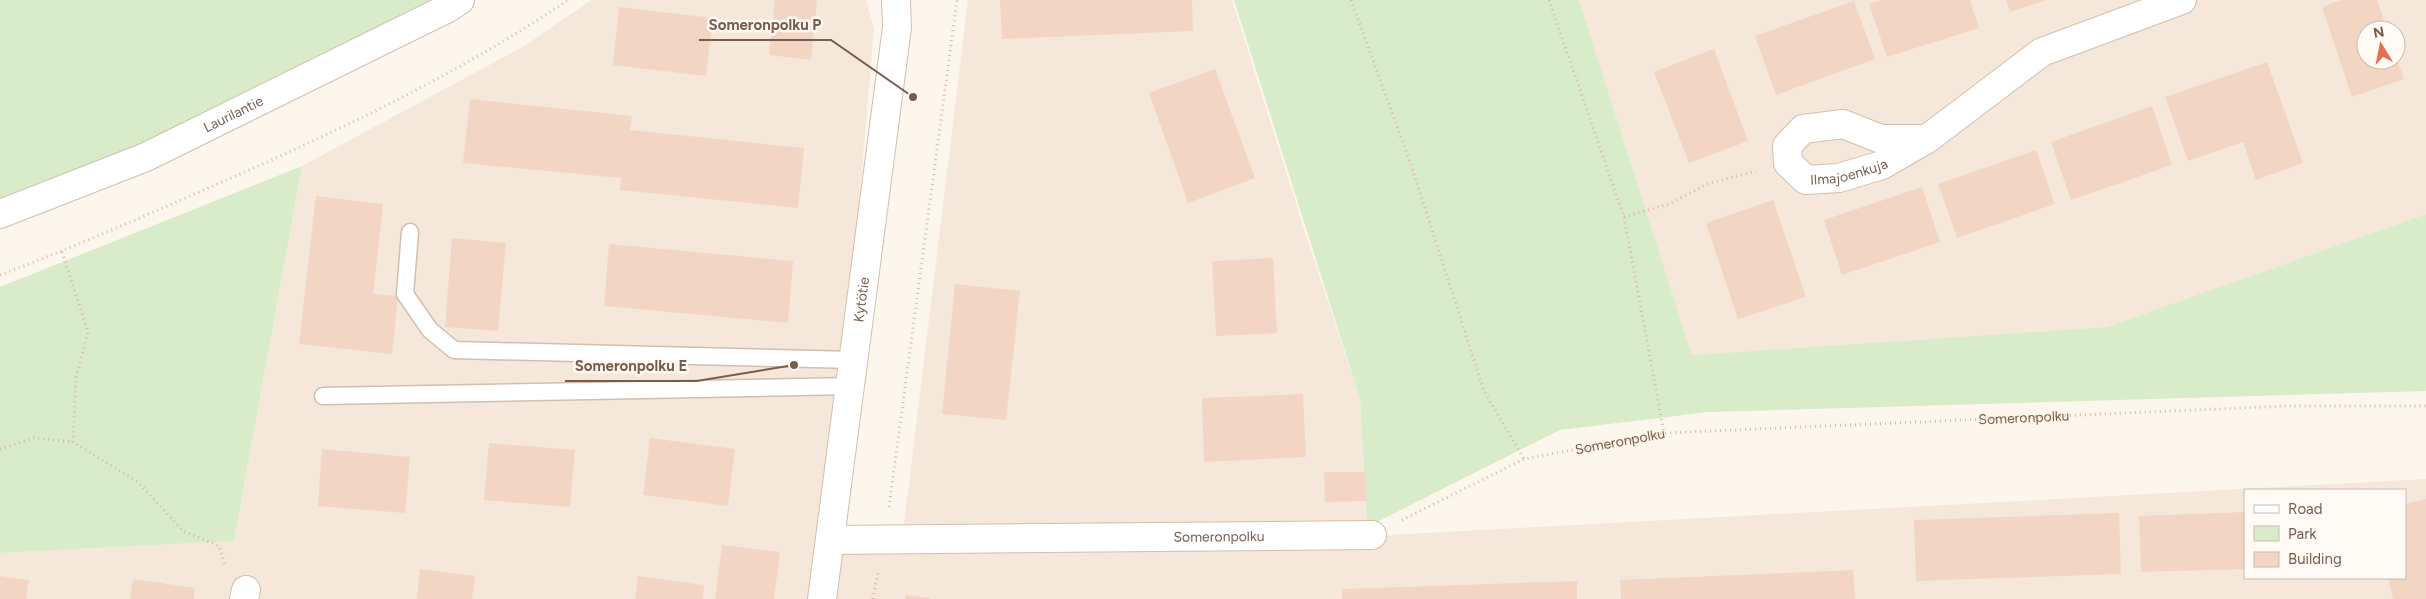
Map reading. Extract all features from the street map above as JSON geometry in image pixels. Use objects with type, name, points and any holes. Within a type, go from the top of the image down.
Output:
[{"type":"street","name":"Laurilantie","points":[[0,214],[146,157],[448,8],[460,0]]},
{"type":"street","name":"Kytötie","points":[[822,599],[897,27],[896,0]]},
{"type":"street","name":"Ilmajoenkuja","points":[[1927,138],[1881,139],[1843,124],[1803,128],[1787,146],[1788,163],[1806,180],[1839,178],[1882,166],[1927,138],[2042,52],[2182,0]]},
{"type":"street","name":"Someronpolku","points":[[830,540],[1372,535]]},
{"type":"lane","points":[[410,232],[405,294],[430,330],[454,350],[852,373]]},
{"type":"lane","points":[[323,396],[852,373]]},
{"type":"path","points":[[0,275],[62,252],[327,136],[521,32],[568,0]]},
{"type":"path","points":[[873,599],[884,541],[957,0]]},
{"type":"path","points":[[1351,0],[1410,162],[1484,391],[1524,460]]},
{"type":"path","points":[[1548,0],[1624,217],[1664,433]]},
{"type":"path","points":[[1624,217],[1669,204],[1707,184],[1788,163]]},
{"type":"path","points":[[62,252],[88,332],[76,376],[73,442]]},
{"type":"path","name":"Someronpolku","points":[[1372,535],[1524,460],[1664,433],[2287,406],[2426,406]]},
{"type":"path","points":[[0,449],[34,438],[73,442],[138,482],[183,531],[219,546],[226,571],[245,595]]},
{"type":"shaded area","points":[[591,0],[866,0],[874,29],[830,540],[1370,536],[2426,479],[2426,599],[0,599],[0,553],[234,541],[302,166],[526,45]]},
{"type":"shaded area","points":[[968,0],[1232,0],[1360,399],[1367,527],[904,524]]},
{"type":"shaded area","points":[[1579,0],[2426,0],[2426,214],[2106,327],[1692,355]]},
{"type":"green space","points":[[0,0],[460,0],[0,214]]},
{"type":"green space","points":[[1234,0],[1579,0],[1692,355],[2106,327],[2426,214],[2426,391],[1709,412],[1560,430],[1367,527],[1360,399]]},
{"type":"green space","points":[[302,166],[234,541],[0,553],[0,287]]},
{"type":"building","points":[[775,0],[817,0],[811,60],[769,55]]},
{"type":"building","points":[[1000,0],[1192,0],[1193,31],[1002,39]]},
{"type":"building","points":[[1881,0],[1970,0],[1979,28],[1887,57],[1869,4]]},
{"type":"building","points":[[2006,0],[2046,0],[2010,12]]},
{"type":"building","points":[[2341,0],[2377,0],[2384,20],[2356,20],[2356,70],[2401,70],[2404,79],[2352,97],[2322,7]]},
{"type":"building","points":[[1854,1],[1875,59],[1776,95],[1755,36]]},
{"type":"building","points":[[619,7],[713,18],[706,76],[613,65]]},
{"type":"building","points":[[1714,49],[1748,141],[1689,163],[1654,72]]},
{"type":"building","points":[[2267,62],[2303,163],[2256,180],[2243,142],[2188,161],[2165,97]]},
{"type":"building","points":[[1215,69],[1255,178],[1188,203],[1149,93]]},
{"type":"building","points":[[470,99],[632,116],[630,130],[804,148],[798,208],[620,190],[621,178],[463,163]]},
{"type":"building","points":[[2152,106],[2172,165],[2071,200],[2051,142]]},
{"type":"building","points":[[2036,150],[2055,204],[1957,238],[1938,184]]},
{"type":"building","points":[[1922,187],[1940,242],[1842,275],[1824,220]]},
{"type":"building","points":[[316,196],[383,204],[373,294],[398,296],[392,354],[299,344]]},
{"type":"building","points":[[1773,200],[1806,297],[1738,319],[1706,223]]},
{"type":"building","points":[[452,238],[506,243],[498,331],[445,327]]},
{"type":"building","points":[[609,244],[793,261],[788,323],[604,306]]},
{"type":"building","points":[[1273,258],[1277,333],[1216,336],[1212,261]]},
{"type":"building","points":[[955,284],[1020,291],[1006,420],[942,414]]},
{"type":"building","points":[[1303,394],[1306,457],[1204,462],[1202,398]]},
{"type":"building","points":[[650,438],[735,449],[728,506],[643,495]]},
{"type":"building","points":[[489,443],[575,450],[570,507],[484,500]]},
{"type":"building","points":[[322,449],[410,457],[405,513],[318,506]]},
{"type":"building","points":[[1324,472],[1365,472],[1366,501],[1325,502]]},
{"type":"building","points":[[2426,499],[2426,599],[2393,599],[2388,579],[2406,579],[2406,504]]},
{"type":"building","points":[[2244,512],[2244,569],[2141,572],[2139,516]]},
{"type":"building","points":[[2119,513],[2121,574],[1916,581],[1914,520]]},
{"type":"building","points":[[722,545],[780,552],[774,599],[715,599]]},
{"type":"building","points":[[420,569],[475,576],[472,599],[417,599]]},
{"type":"building","points":[[1853,570],[1855,599],[1621,599],[1620,580]]},
{"type":"building","points":[[0,576],[29,580],[26,599],[0,599]]},
{"type":"building","points":[[638,576],[704,585],[703,599],[635,599]]},
{"type":"building","points":[[133,579],[195,588],[194,599],[130,599]]},
{"type":"building","points":[[1577,581],[1577,599],[1342,599],[1342,589]]},
{"type":"building","points":[[906,595],[930,598],[930,599],[905,599]]},
{"type":"place","name":"Someronpolku P","points":[[913,97]]},
{"type":"place","name":"Someronpolku E","points":[[794,365]]}]
